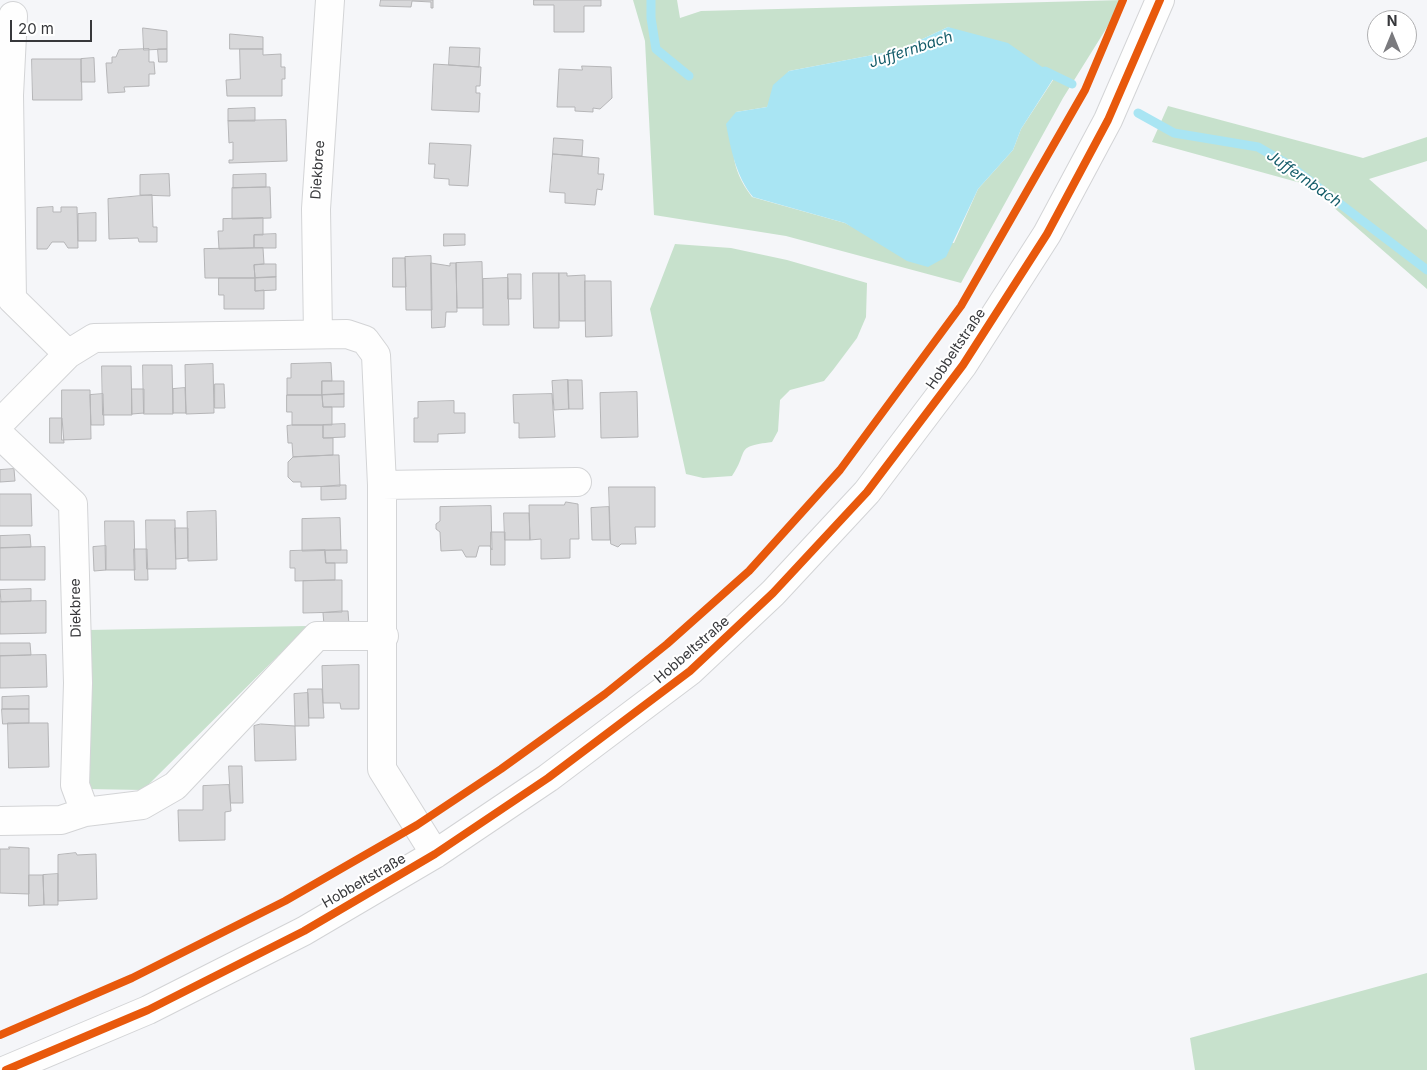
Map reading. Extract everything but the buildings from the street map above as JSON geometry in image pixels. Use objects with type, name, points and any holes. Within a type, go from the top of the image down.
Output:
[{"type":"street","name":"Hobbeltstraße","points":[[6,1070],[148,1010],[304,931],[435,854],[548,778],[690,671],[773,593],[867,492],[963,365],[1047,234],[1108,120],[1160,0]]},
{"type":"street","name":"Diekbree","points":[[318,334],[316,209],[330,4]]},
{"type":"street","points":[[13,16],[4,95],[12,299],[68,354]]},
{"type":"street","points":[[0,423],[68,354],[94,338],[348,334],[365,340],[376,355],[382,484],[384,636],[382,769],[435,854]]},
{"type":"street","name":"Diekbree","points":[[0,435],[73,504],[78,683],[75,785],[85,812]]},
{"type":"street","points":[[382,484],[577,482]]},
{"type":"street","points":[[0,821],[61,820],[85,812],[142,805],[175,786],[318,636],[384,636]]},
{"type":"green space","points":[[633,0],[677,0],[680,18],[701,11],[1124,0],[1063,98],[961,283],[786,236],[654,215],[645,41]],"holes":[[[948,27],[1055,77],[1021,129],[1013,150],[978,189],[954,243],[865,233],[845,223],[752,197],[739,176],[736,166],[733,147],[736,112],[767,107],[789,71],[899,50]]]},
{"type":"green space","points":[[1168,106],[1363,158],[1427,137],[1427,161],[1369,179],[1427,230],[1427,289],[1308,185],[1152,142]]},
{"type":"green space","points":[[675,244],[731,248],[787,260],[867,283],[866,317],[857,338],[824,381],[790,390],[780,400],[778,431],[772,442],[747,448],[732,476],[703,478],[686,474],[650,309]]},
{"type":"green space","points":[[308,626],[143,790],[87,789],[88,630]]},
{"type":"green space","points":[[1427,973],[1427,1070],[1195,1070],[1190,1038]]},
{"type":"water","points":[[948,27],[1008,43],[1055,76],[1021,129],[1013,150],[978,189],[946,257],[928,267],[907,261],[845,223],[753,197],[738,172],[726,124],[736,112],[767,107],[773,85],[789,71],[899,50]]},
{"type":"waterway","name":"Juffernbach","points":[[651,0],[651,18],[656,49],[689,76]]},
{"type":"waterway","name":"Juffernbach","points":[[1045,71],[1072,84]]},
{"type":"waterway","name":"Juffernbach","points":[[1138,113],[1174,133],[1258,147],[1289,165],[1427,270]]},
{"type":"cycle path","points":[[0,1035],[132,978],[285,901],[417,825],[501,769],[605,694],[667,644],[749,571],[840,470],[961,306],[1085,90],[1123,0]]},
{"type":"cycle path","points":[[6,1070],[148,1010],[304,931],[435,854],[548,778],[690,671],[773,593],[867,492],[963,365],[1047,234],[1108,120],[1160,0]]}]
